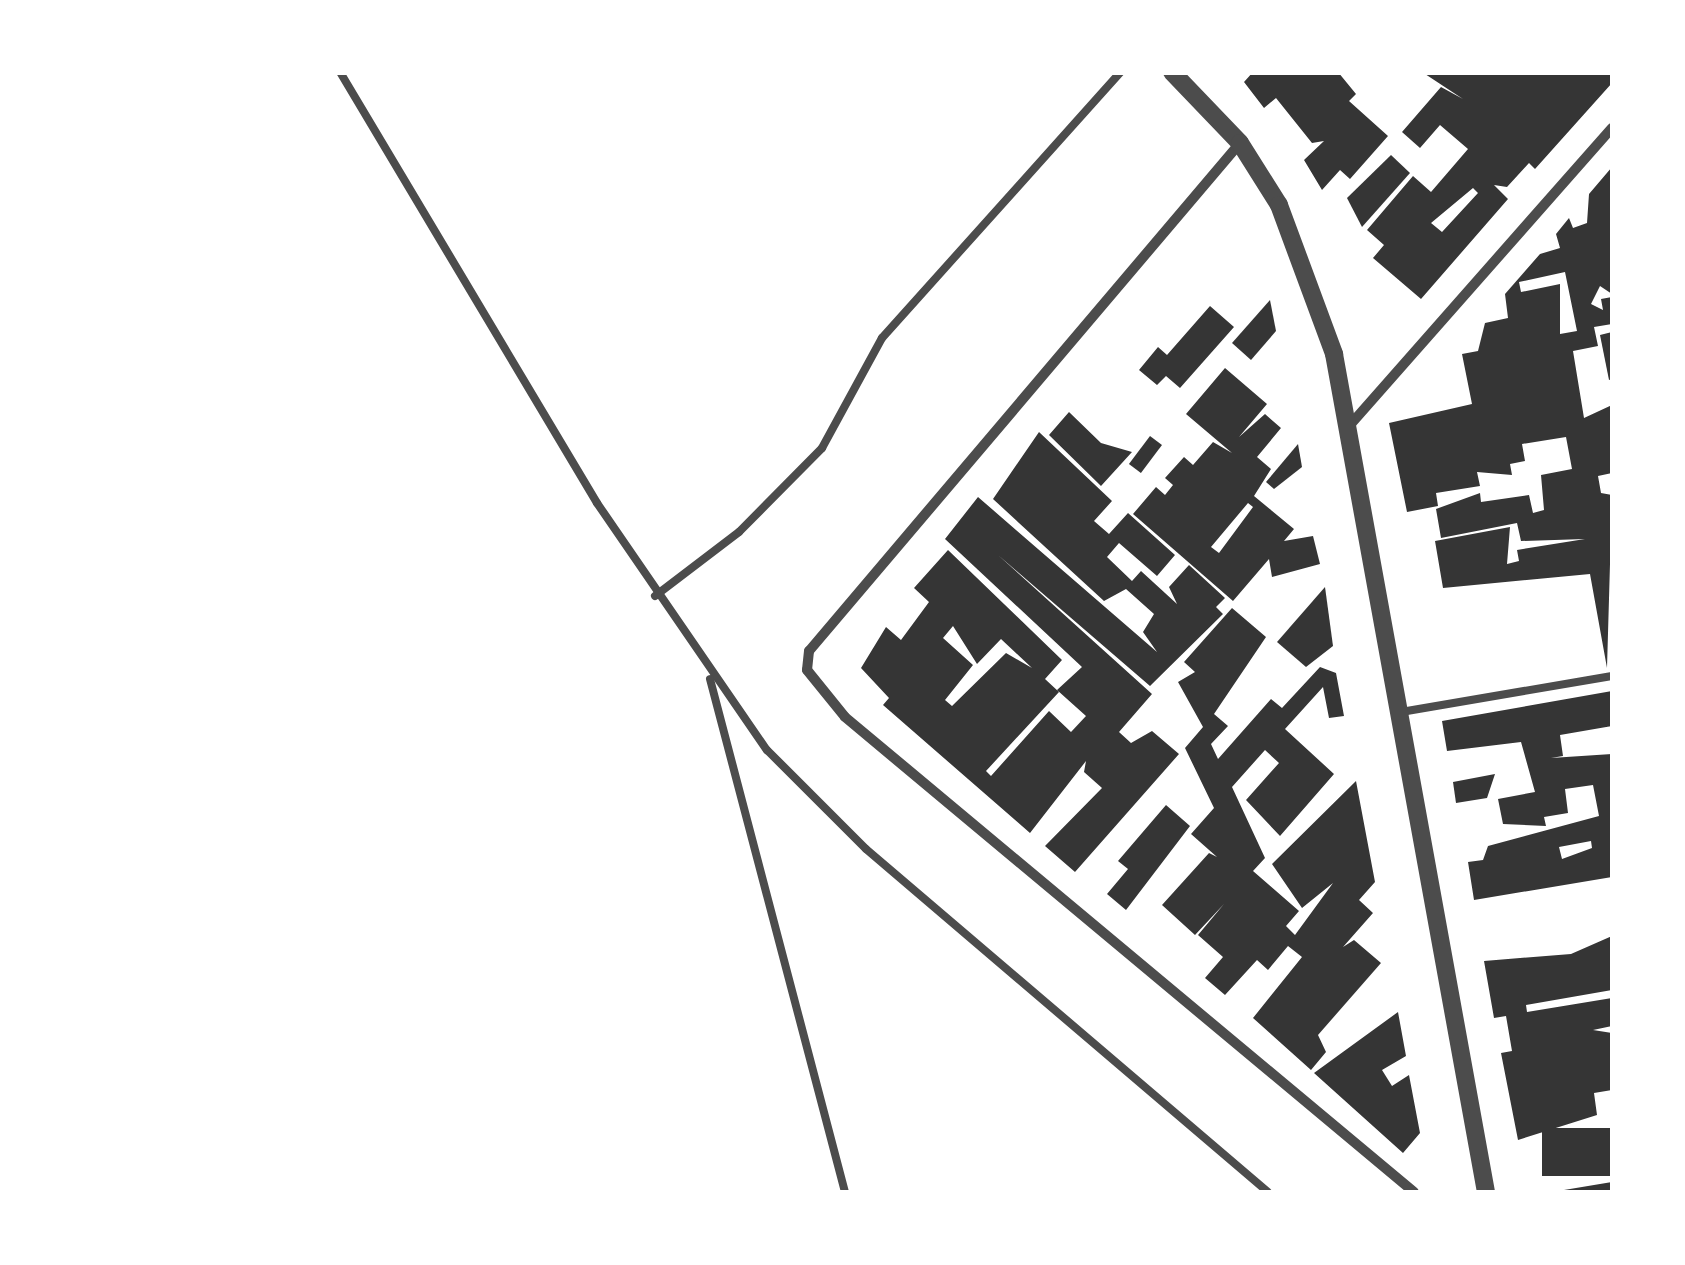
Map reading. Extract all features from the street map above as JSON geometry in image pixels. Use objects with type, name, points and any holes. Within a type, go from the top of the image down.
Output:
[{"type":"street","points":[[1172,72],[1240,143],[1300,248],[1350,425],[1486,1192]]},
{"type":"street","points":[[1350,425],[1612,128]]},
{"type":"street","points":[[1240,143],[808,651],[814,686],[846,717],[1414,1192]]},
{"type":"lane","points":[[340,72],[656,596],[766,750],[866,849],[1268,1192]]},
{"type":"lane","points":[[656,596],[739,532],[822,448],[882,338],[1121,72]]},
{"type":"lane","points":[[710,676],[845,1192]]},
{"type":"lane","points":[[1400,712],[1612,676]]},
{"type":"building","points":[[1253,72],[1338,72],[1356,94],[1349,101],[1388,136],[1350,179],[1340,170],[1322,190],[1304,160],[1324,141],[1312,143],[1276,98],[1264,108],[1244,82]]},
{"type":"building","points":[[1422,72],[1612,72],[1612,83],[1535,169],[1529,163],[1507,187],[1494,185],[1508,199],[1421,299],[1373,258],[1384,245],[1367,230],[1413,176],[1431,192],[1468,149],[1440,125],[1420,148],[1402,132],[1441,87],[1463,99]],"holes":[[[1473,188],[1478,193],[1442,232],[1431,223]]]},
{"type":"building","points":[[1391,155],[1410,173],[1362,227],[1347,198]]},
{"type":"building","points":[[1612,167],[1612,294],[1600,286],[1591,304],[1603,310],[1601,299],[1612,297],[1612,324],[1594,327],[1598,346],[1573,351],[1584,418],[1612,405],[1612,473],[1598,476],[1601,493],[1612,495],[1607,668],[1590,574],[1443,588],[1435,541],[1510,527],[1507,564],[1519,561],[1517,550],[1585,539],[1521,541],[1517,523],[1441,538],[1436,509],[1480,493],[1481,502],[1529,495],[1533,513],[1544,510],[1541,475],[1572,469],[1566,437],[1522,444],[1525,461],[1510,464],[1512,475],[1477,472],[1480,486],[1436,493],[1438,506],[1407,512],[1389,423],[1472,404],[1462,354],[1478,351],[1485,323],[1508,318],[1505,294],[1540,254],[1560,248],[1556,234],[1569,218],[1573,228],[1587,223],[1589,194]],"holes":[[[1565,272],[1577,331],[1560,334],[1560,284],[1521,292],[1519,282]]]},
{"type":"building","points":[[1270,300],[1276,331],[1251,360],[1232,343]]},
{"type":"building","points":[[1210,306],[1234,327],[1180,388],[1166,376],[1157,385],[1139,370],[1158,347],[1167,355]]},
{"type":"building","points":[[1612,332],[1612,379],[1609,380],[1600,335]]},
{"type":"building","points":[[1225,368],[1267,404],[1239,437],[1265,414],[1281,428],[1257,457],[1271,469],[1254,496],[1294,529],[1284,541],[1313,536],[1320,564],[1272,577],[1269,559],[1233,601],[1133,514],[1156,487],[1165,495],[1173,485],[1165,478],[1184,457],[1193,465],[1213,442],[1232,453],[1186,414]],"holes":[[[1248,503],[1253,507],[1219,553],[1211,547]]]},
{"type":"building","points":[[1069,412],[1101,443],[1132,452],[1101,486],[1049,435]]},
{"type":"building","points":[[1039,432],[1112,501],[1094,521],[1109,534],[1128,513],[1175,555],[1157,576],[1119,543],[1107,557],[1132,581],[1141,571],[1177,604],[1169,587],[1189,565],[1225,598],[1216,607],[1223,614],[1150,686],[998,555],[1152,694],[1119,732],[1131,743],[1152,731],[1179,754],[1075,872],[1045,846],[1102,788],[1084,772],[1086,761],[1030,833],[883,705],[889,698],[861,668],[886,627],[901,640],[929,602],[914,588],[948,550],[1062,660],[1045,679],[1059,692],[986,771],[991,776],[1049,711],[1071,732],[1086,716],[1057,690],[1082,667],[945,539],[978,497],[1157,652],[1143,632],[1154,614],[1126,589],[1104,601],[993,499]],"holes":[[[953,626],[977,664],[1001,639],[1032,668],[1006,653],[952,706],[945,700],[973,665],[943,638]]]},
{"type":"building","points":[[1150,436],[1162,445],[1141,473],[1129,464]]},
{"type":"building","points":[[1298,444],[1302,467],[1274,489],[1266,482]]},
{"type":"building","points":[[1325,587],[1333,646],[1306,667],[1277,642]]},
{"type":"building","points":[[1232,608],[1266,637],[1214,714],[1228,726],[1211,744],[1218,759],[1271,699],[1282,708],[1320,667],[1336,673],[1344,716],[1329,718],[1323,687],[1285,729],[1334,774],[1280,836],[1246,800],[1279,763],[1265,750],[1232,787],[1265,858],[1253,871],[1299,911],[1286,926],[1295,935],[1333,883],[1302,908],[1272,864],[1356,781],[1375,882],[1359,900],[1373,913],[1343,947],[1354,940],[1381,963],[1318,1035],[1326,1052],[1311,1070],[1253,1018],[1302,957],[1288,946],[1268,970],[1257,960],[1225,995],[1205,978],[1223,957],[1198,935],[1224,904],[1195,935],[1162,905],[1209,853],[1217,857],[1191,834],[1214,808],[1185,748],[1203,727],[1178,682],[1195,672],[1184,662]]},
{"type":"building","points":[[1612,691],[1612,726],[1560,735],[1563,756],[1551,758],[1612,754],[1612,877],[1474,900],[1468,862],[1483,860],[1488,846],[1599,816],[1593,785],[1565,789],[1568,813],[1544,817],[1546,826],[1503,824],[1498,799],[1535,792],[1521,742],[1447,751],[1442,721]],"holes":[[[1591,841],[1592,848],[1562,859],[1559,847]]]},
{"type":"building","points":[[1495,774],[1487,798],[1456,803],[1453,782]]},
{"type":"building","points":[[1166,805],[1190,826],[1126,910],[1107,894],[1128,869],[1118,861]]},
{"type":"building","points":[[1612,936],[1612,990],[1526,1005],[1527,1012],[1612,998],[1612,1026],[1593,1030],[1612,1033],[1612,1090],[1594,1093],[1597,1115],[1518,1140],[1501,1053],[1512,1051],[1506,1016],[1494,1018],[1484,961],[1571,954]]},
{"type":"building","points":[[1398,1012],[1406,1056],[1382,1070],[1392,1086],[1409,1075],[1420,1133],[1403,1153],[1314,1073]]},
{"type":"building","points":[[1542,1128],[1612,1128],[1612,1176],[1542,1176]]},
{"type":"building","points":[[1612,1182],[1612,1192],[1564,1192],[1564,1190]]}]
